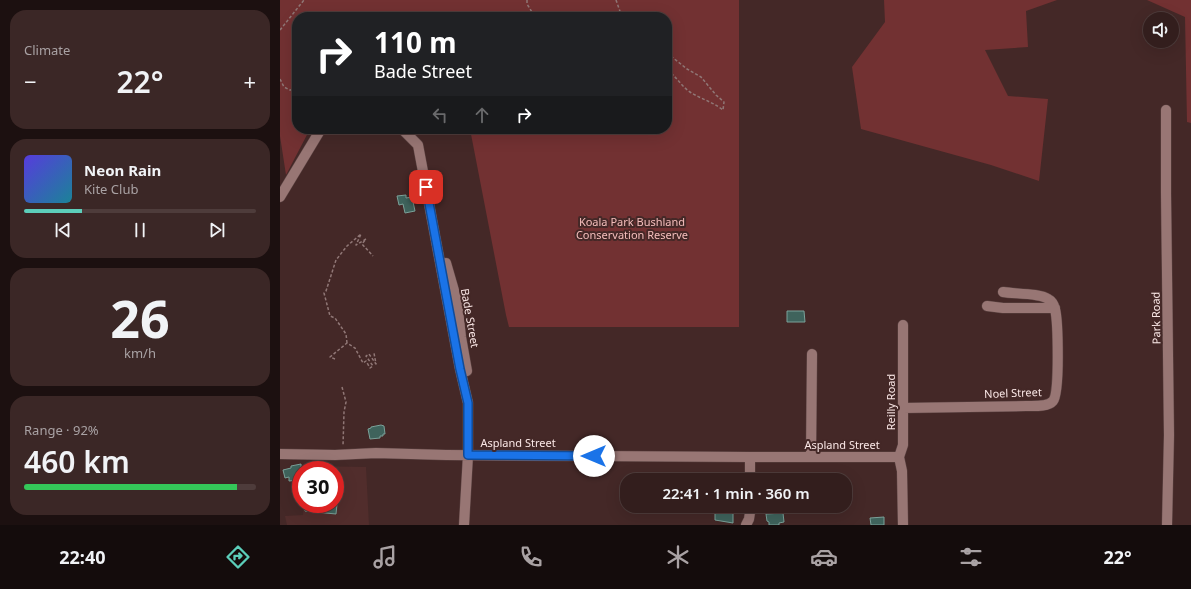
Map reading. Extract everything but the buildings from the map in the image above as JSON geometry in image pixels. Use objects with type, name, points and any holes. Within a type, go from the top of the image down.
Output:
[{"type":"street","name":"Park Road","points":[[1166,110],[1169,427],[1167,525]]},
{"type":"street","points":[[280,197],[318,134]]},
{"type":"street","name":"Bade Street","points":[[407,134],[418,145],[460,369],[468,403],[468,455],[464,525]]},
{"type":"street","points":[[1003,292],[1045,297],[1055,308]]},
{"type":"street","points":[[987,306],[1003,308],[1055,308]]},
{"type":"street","name":"Noel Street","points":[[903,408],[1026,406],[1051,403],[1055,400],[1058,382],[1057,323],[1055,308]]},
{"type":"street","name":"Reilly Road","points":[[903,325],[903,445],[899,457],[902,471],[903,525]]},
{"type":"street","points":[[811,457],[812,354]]},
{"type":"street","name":"Aspland Street","points":[[280,454],[376,453],[468,455],[899,457]]},
{"type":"street","points":[[750,457],[750,473]]},
{"type":"street","points":[[746,525],[750,513]]},
{"type":"path","points":[[294,12],[304,0]]},
{"type":"path","points":[[527,0],[527,4],[532,12]]},
{"type":"path","points":[[616,0],[620,12]]},
{"type":"path","points":[[280,30],[292,15]]},
{"type":"path","points":[[672,58],[701,77],[724,102],[723,110],[717,105],[689,92],[672,74]]},
{"type":"path","points":[[280,79],[284,87],[292,90]]},
{"type":"path","points":[[373,256],[362,244],[366,239],[356,245],[361,234],[347,246],[336,260],[324,293],[330,316],[335,318],[346,334],[347,343],[354,348],[363,363],[366,361],[370,368],[373,366],[366,356],[369,354],[376,364],[374,353]]},
{"type":"path","points":[[335,359],[330,357],[347,343]]},
{"type":"path","points":[[342,387],[346,402],[344,412],[343,442]]},
{"type":"shaded area","points":[[344,467],[366,467],[369,525],[287,525],[285,516],[303,515],[303,513],[344,513]]},
{"type":"green space","name":"Koala Park Bushland Conservation Reserve","points":[[280,0],[739,0],[739,327],[509,327],[506,315],[471,134],[672,134],[672,12],[292,12],[292,134],[307,134],[286,175],[280,136]]},
{"type":"green space","points":[[884,0],[1057,0],[1026,11],[1028,47],[985,50],[1008,96],[1048,99],[1039,181],[991,165],[861,129],[852,67],[885,22]]},
{"type":"green space","points":[[1147,0],[1191,0],[1191,123],[1187,122],[1185,17],[1179,14],[1179,12],[1174,12]]},
{"type":"route","points":[[426,187],[460,369],[468,403],[468,455],[594,456]]}]
